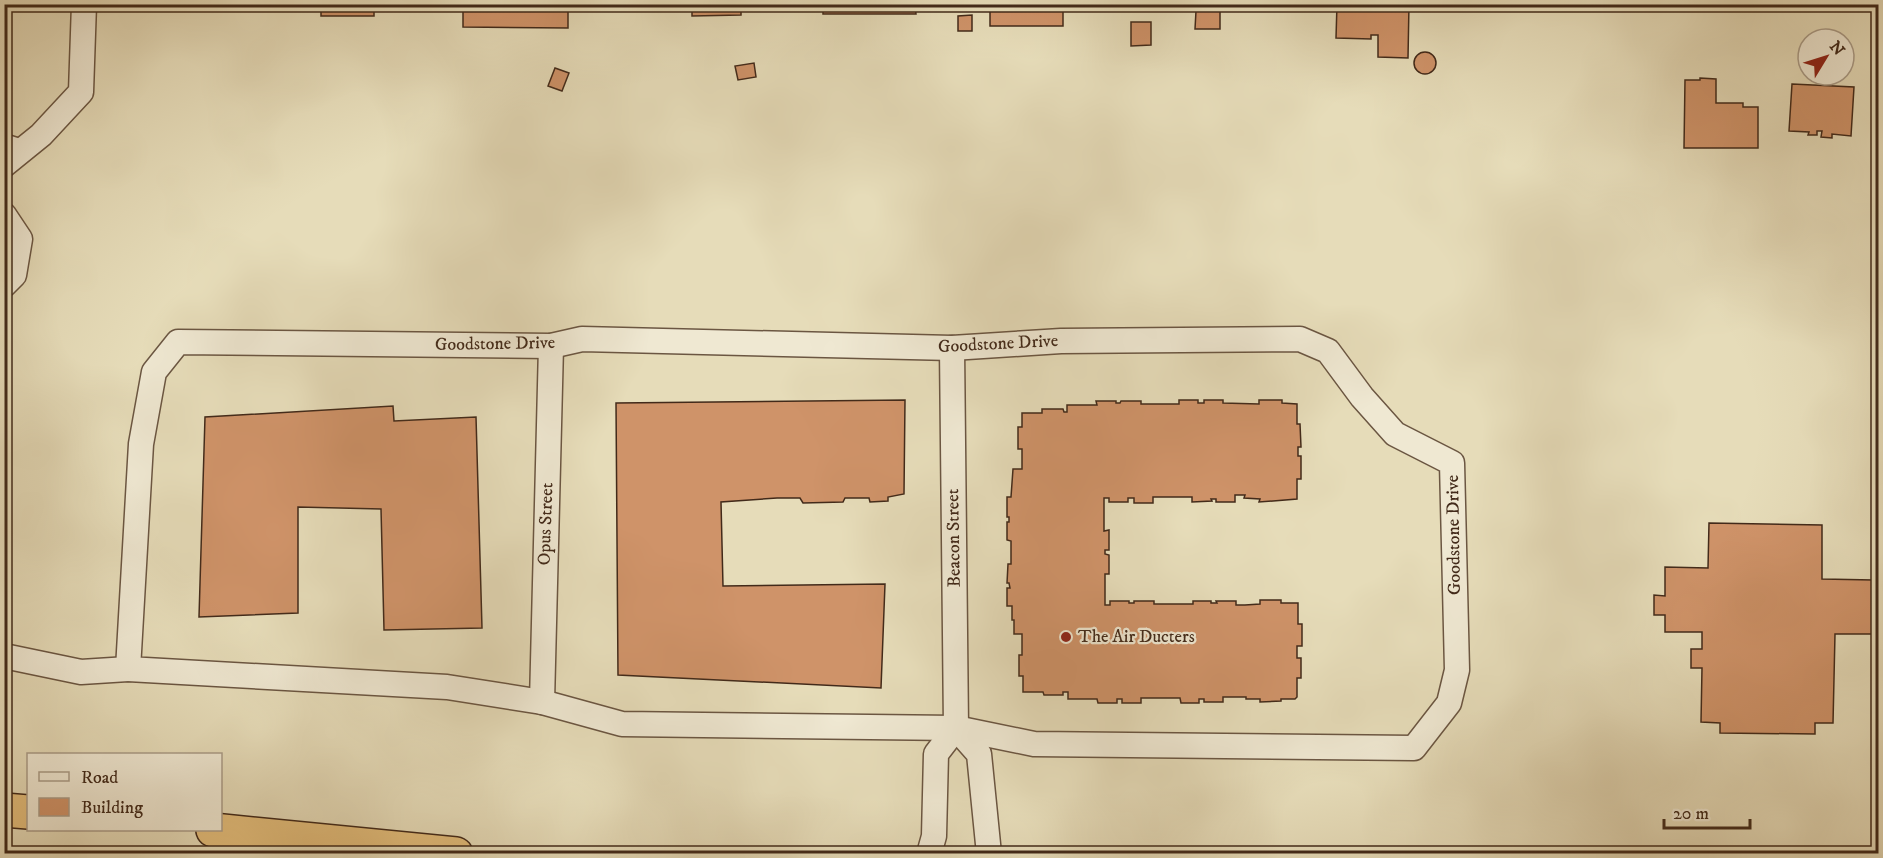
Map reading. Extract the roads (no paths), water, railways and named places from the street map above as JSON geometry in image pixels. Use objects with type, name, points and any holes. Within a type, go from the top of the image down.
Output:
[{"type":"highway","points":[[4,810],[27,812]]},
{"type":"highway","points":[[222,831],[456,854]]},
{"type":"street","points":[[4,165],[16,144],[41,135],[81,92],[84,4]]},
{"type":"street","points":[[4,215],[20,239],[14,275],[4,285]]},
{"type":"street","name":"Goodstone Drive","points":[[4,656],[81,672],[129,669],[447,687],[542,702],[622,724],[956,728],[1034,744],[1414,748],[1449,703],[1457,670],[1452,463],[1395,434],[1362,397],[1328,351],[1300,339],[1060,342],[952,348],[582,339],[551,346],[178,342],[154,372],[141,444],[129,669]]},
{"type":"street","name":"Opus Street","points":[[542,702],[551,346]]},
{"type":"street","name":"Beacon Street","points":[[952,348],[956,728]]},
{"type":"street","points":[[929,854],[934,836],[936,754],[956,728],[979,754],[989,854]]},
{"type":"place","name":"The Air Ducters","points":[[1066,637]]}]
